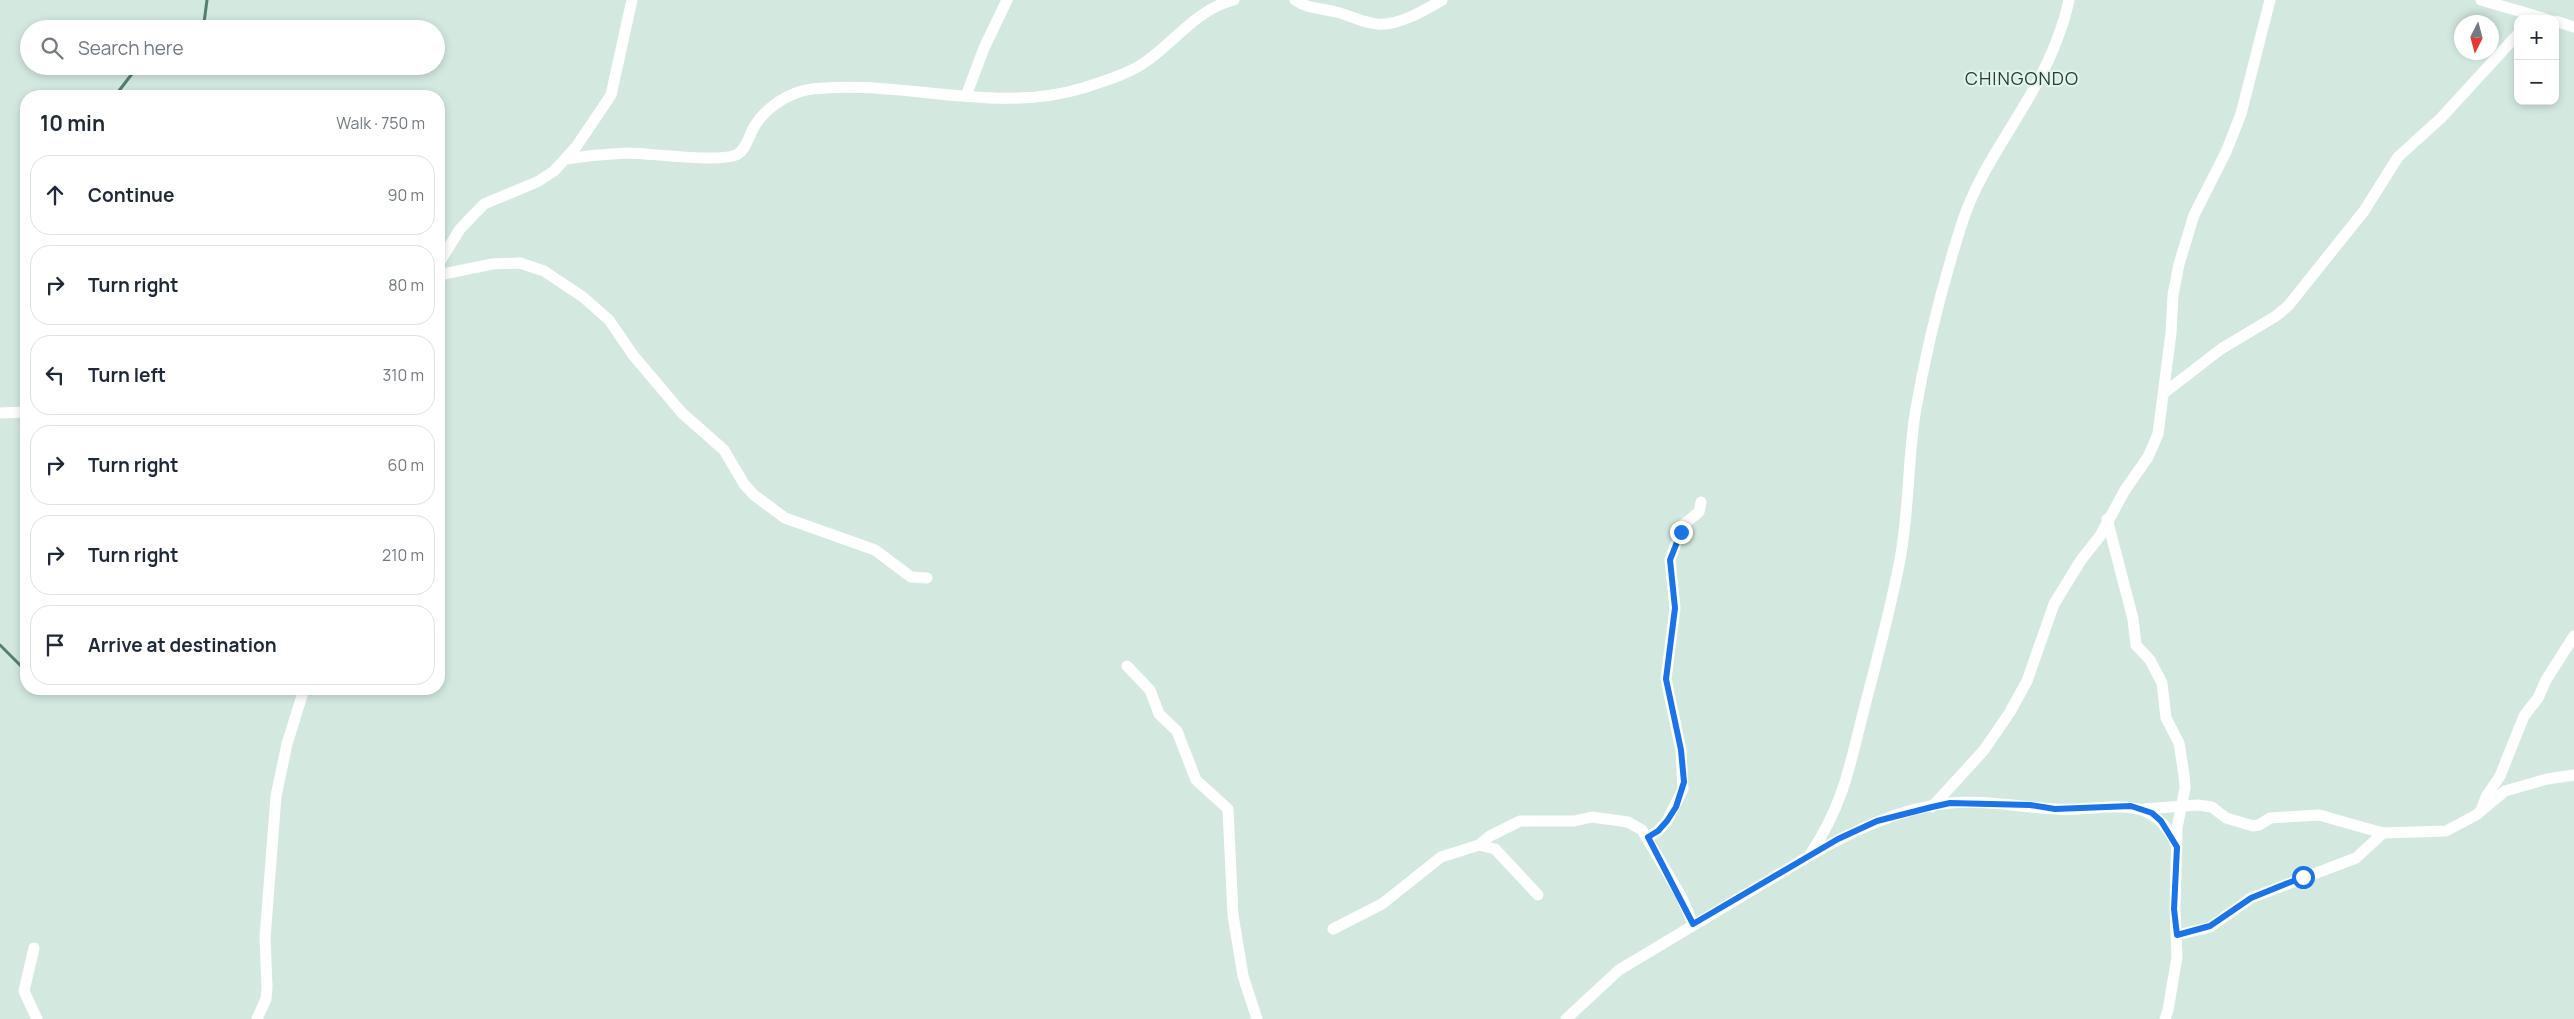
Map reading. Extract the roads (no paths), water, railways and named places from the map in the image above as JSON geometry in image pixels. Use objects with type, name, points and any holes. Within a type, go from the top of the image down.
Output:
[{"type":"street","points":[[445,253],[460,229],[484,204],[537,182],[566,159],[611,95],[632,0]]},
{"type":"street","points":[[966,96],[984,48],[1007,0]]},
{"type":"street","points":[[566,159],[627,154],[706,157],[736,155],[743,149],[767,111],[787,97],[810,90],[852,88],[1021,98],[1051,95],[1104,81],[1147,61],[1189,24],[1222,3],[1234,0]]},
{"type":"street","points":[[1295,0],[1313,9],[1334,12],[1376,24],[1390,24],[1418,13],[1442,0]]},
{"type":"street","points":[[1809,856],[1831,818],[1848,778],[1885,634],[1906,516],[1915,414],[1933,331],[1963,219],[1986,169],[2049,60],[2064,22],[2069,0]]},
{"type":"street","points":[[1932,807],[1984,750],[2010,712],[2027,681],[2054,604],[2072,572],[2100,536],[2107,519],[2148,457],[2158,434],[2164,393],[2173,295],[2179,264],[2194,214],[2226,152],[2241,114],[2270,0]]},
{"type":"street","points":[[2481,0],[2526,15]]},
{"type":"street","points":[[2559,23],[2574,28]]},
{"type":"street","points":[[2164,393],[2221,350],[2270,320],[2288,306],[2364,211],[2398,157],[2441,118],[2514,38]]},
{"type":"street","points":[[445,274],[492,264],[520,263],[544,271],[583,297],[610,320],[633,355],[682,413],[724,450],[744,484],[754,494],[785,518],[875,550],[911,576],[927,578]]},
{"type":"street","points":[[0,413],[20,412]]},
{"type":"street","points":[[1648,837],[1658,831],[1667,821],[1684,789],[1681,750],[1666,679],[1675,608],[1670,560],[1683,525],[1699,512],[1700,502]]},
{"type":"street","points":[[2107,519],[2133,620],[2136,645],[2150,660],[2162,683],[2166,718],[2179,743],[2185,788],[2180,806],[2177,847],[2174,909],[2177,935],[2173,984],[2165,1019]]},
{"type":"street","points":[[2482,810],[2486,797],[2500,776],[2524,716],[2538,698],[2546,680],[2574,636]]},
{"type":"street","points":[[1127,666],[1150,690],[1159,714],[1178,731],[1196,780],[1228,809],[1233,914],[1243,976],[1257,1019]]},
{"type":"street","points":[[257,1019],[266,999],[265,938],[276,796],[287,744],[302,695]]},
{"type":"street","points":[[2142,809],[2180,806],[2212,807],[2226,818],[2252,826],[2259,825],[2270,818],[2319,815],[2383,833],[2446,831],[2461,824],[2482,810],[2505,791],[2547,779],[2574,775]]},
{"type":"street","points":[[1566,1019],[1619,970],[1809,856],[1877,821],[1950,803],[2030,805],[2055,809],[2131,806],[2142,809],[2161,821],[2177,847]]},
{"type":"street","points":[[1333,929],[1382,904],[1440,857],[1479,845],[1490,836],[1520,821],[1574,821],[1592,817],[1628,822],[1642,830],[1648,837],[1693,924]]},
{"type":"street","points":[[2177,935],[2210,926],[2251,898],[2356,858],[2383,833]]},
{"type":"street","points":[[1479,845],[1495,850],[1538,895]]},
{"type":"street","points":[[34,948],[24,991],[38,1019]]},
{"type":"waterway","points":[[204,20],[207,0]]},
{"type":"waterway","points":[[120,90],[131,75]]},
{"type":"waterway","points":[[0,645],[20,665]]},
{"type":"district","name":"CHINGONDO","points":[[2022,78]]}]
